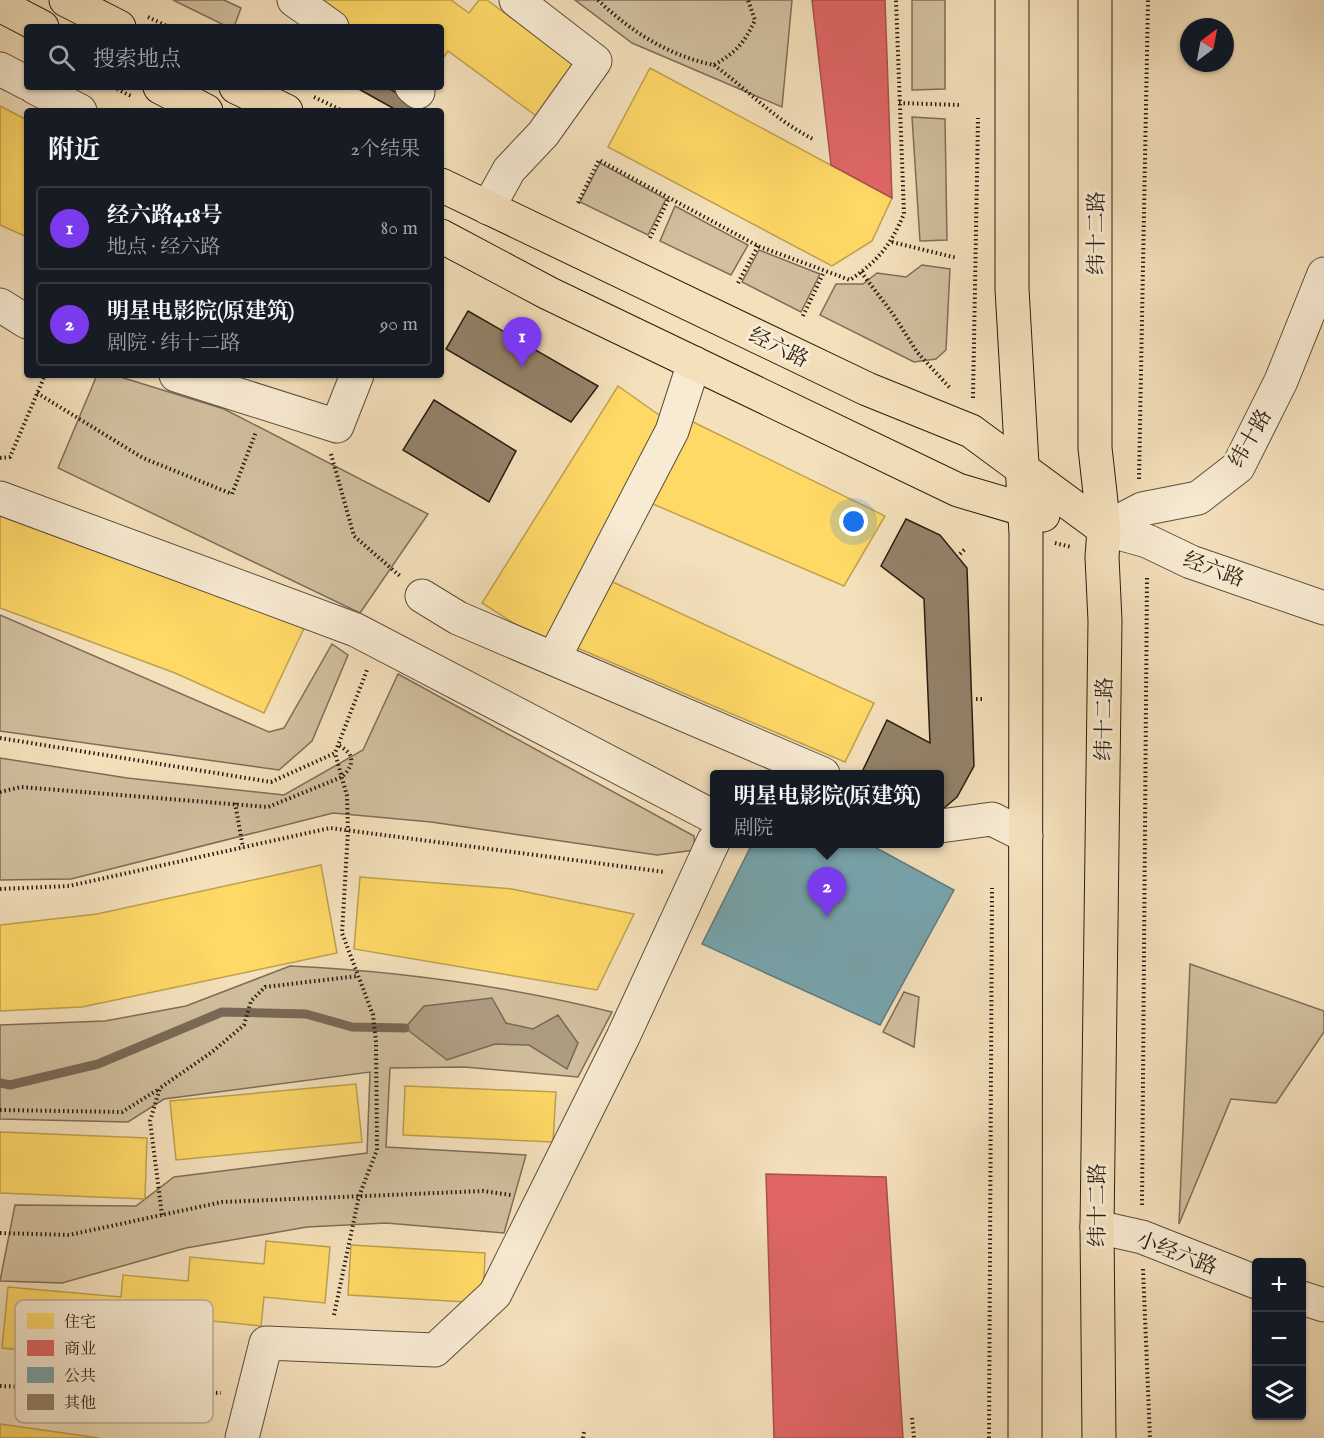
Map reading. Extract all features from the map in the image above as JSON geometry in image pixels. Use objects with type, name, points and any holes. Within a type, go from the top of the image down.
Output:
[{"type":"main road","points":[[66,0],[113,24]]},
{"type":"main road","points":[[1012,0],[1012,289],[1025,510],[1025,1438]]},
{"type":"main road","name":"纬十二路","points":[[1095,0],[1095,448],[1104,529],[1102,557],[1105,621],[1096,1227],[1099,1438]]},
{"type":"main road","points":[[0,5],[36,24]]},
{"type":"main road","points":[[166,90],[200,108]]},
{"type":"main road","points":[[249,90],[295,101]]},
{"type":"main road","name":"经六路","points":[[444,186],[867,389],[971,431],[1104,529]]},
{"type":"main road","name":"经六路","points":[[444,238],[548,292],[958,490],[1025,510],[1104,529]]},
{"type":"street","points":[[294,0],[328,24]]},
{"type":"street","points":[[488,208],[509,170],[543,134],[595,61],[516,0]]},
{"type":"street","points":[[0,69],[24,81]]},
{"type":"street","points":[[40,90],[74,108]]},
{"type":"street","name":"纬十路","points":[[1104,529],[1142,509],[1198,498],[1238,467],[1281,381],[1324,274]]},
{"type":"street","points":[[0,305],[24,320]]},
{"type":"street","points":[[554,658],[672,431],[694,363]]},
{"type":"street","points":[[185,378],[267,406],[337,426],[356,378]]},
{"type":"street","points":[[0,498],[356,630],[710,815]]},
{"type":"street","name":"经六路","points":[[1104,529],[1147,541],[1191,562],[1324,608]]},
{"type":"street","points":[[422,596],[458,618],[814,770]]},
{"type":"street","points":[[944,825],[992,819],[1026,836]]},
{"type":"street","points":[[242,1438],[266,1343],[435,1350],[495,1294],[623,1037],[710,848]]},
{"type":"street","name":"小经六路","points":[[1096,1227],[1142,1237],[1252,1280]]},
{"type":"street","points":[[1306,1299],[1324,1305]]},
{"type":"path","points":[[598,0],[618,19],[658,45],[686,60],[714,65],[757,103],[795,130],[813,139]]},
{"type":"path","points":[[714,65],[730,56],[745,42],[755,20],[748,0]]},
{"type":"path","points":[[578,203],[599,160],[758,246],[850,280],[892,242],[904,214],[896,0]]},
{"type":"path","points":[[1142,509],[1137,462],[1148,0]]},
{"type":"path","points":[[295,101],[329,108]]},
{"type":"path","points":[[899,102],[960,105]]},
{"type":"path","points":[[971,431],[978,106]]},
{"type":"path","points":[[650,238],[669,198]]},
{"type":"path","points":[[892,242],[957,258]]},
{"type":"path","points":[[738,283],[758,246]]},
{"type":"path","points":[[803,316],[824,272]]},
{"type":"path","points":[[861,272],[893,314],[916,352],[954,392]]},
{"type":"path","points":[[0,458],[10,457],[44,378]]},
{"type":"path","points":[[37,393],[143,458],[232,494],[267,406]]},
{"type":"path","points":[[323,422],[339,489],[354,536],[422,596]]},
{"type":"path","points":[[1147,541],[1142,1237],[1150,1438]]},
{"type":"path","points":[[960,554],[966,548]]},
{"type":"path","points":[[327,1346],[359,1196],[376,1150],[376,1042],[373,1015],[342,933],[348,831],[347,796],[335,753],[378,641]]},
{"type":"path","points":[[976,699],[983,699]]},
{"type":"path","points":[[0,738],[271,782],[335,753]]},
{"type":"path","points":[[0,792],[21,787],[268,807],[342,777],[351,768],[352,760],[347,750],[338,745]]},
{"type":"path","points":[[235,803],[243,848]]},
{"type":"path","points":[[0,889],[69,886],[330,828],[698,876]]},
{"type":"path","points":[[989,1438],[992,879]]},
{"type":"path","points":[[0,1110],[122,1112],[212,1052],[244,1025],[251,1001],[265,987],[358,976]]},
{"type":"path","points":[[159,1089],[150,1121],[162,1215]]},
{"type":"path","points":[[0,1233],[69,1235],[222,1202],[483,1191],[542,1199]]},
{"type":"path","points":[[0,1386],[15,1386]]},
{"type":"path","points":[[213,1393],[253,1394]]},
{"type":"path","points":[[912,1418],[914,1438]]},
{"type":"path","points":[[583,1438],[584,1432]]},
{"type":"shaded area","points":[[173,0],[224,0],[241,8],[235,24],[222,24]]},
{"type":"shaded area","points":[[575,0],[792,0],[782,107],[632,43]]},
{"type":"shaded area","points":[[912,0],[945,0],[945,89],[912,90]]},
{"type":"shaded area","points":[[912,117],[945,119],[947,240],[920,241]]},
{"type":"shaded area","points":[[600,163],[666,199],[648,235],[580,202]]},
{"type":"shaded area","points":[[675,206],[748,245],[731,275],[660,241]]},
{"type":"shaded area","points":[[759,250],[820,274],[801,312],[742,282]]},
{"type":"shaded area","points":[[922,265],[950,269],[946,350],[936,359],[914,362],[820,315],[836,284],[863,284],[877,273],[906,277]]},
{"type":"shaded area","points":[[96,378],[124,378],[224,409],[428,514],[360,613],[58,468]]},
{"type":"shaded area","points":[[0,615],[269,732],[284,728],[332,644],[348,655],[312,741],[279,770],[0,731]]},
{"type":"shaded area","points":[[398,674],[694,836],[695,850],[657,855],[431,822],[333,813],[71,879],[0,880],[0,758],[127,778],[284,795],[363,750]]},
{"type":"shaded area","points":[[1190,964],[1324,1011],[1324,1032],[1276,1103],[1231,1099],[1179,1224]]},
{"type":"shaded area","points":[[290,966],[452,981],[612,1012],[578,1077],[464,1067],[390,1068],[386,1147],[526,1155],[504,1233],[386,1223],[307,1227],[186,1248],[62,1283],[0,1281],[15,1205],[136,1206],[174,1177],[367,1153],[370,1072],[164,1099],[128,1122],[0,1119],[0,1025],[105,1021],[186,1006]]},
{"type":"shaded area","points":[[904,992],[919,997],[914,1047],[883,1032]]},
{"type":"shaded area","points":[[492,998],[506,1023],[533,1029],[558,1015],[578,1043],[567,1069],[529,1045],[495,1044],[447,1060],[405,1028],[424,1006]]},
{"type":"building: 住宅","points":[[316,0],[451,0],[469,13],[479,0],[487,0],[584,71],[546,123],[448,51],[444,57],[444,24],[349,24]]},
{"type":"building: 住宅","points":[[650,68],[892,198],[872,241],[832,266],[608,147]]},
{"type":"building: 住宅","points":[[0,106],[24,118],[24,236],[0,225]]},
{"type":"building: 住宅","points":[[618,386],[669,422],[551,647],[482,603]]},
{"type":"building: 住宅","points":[[687,419],[885,516],[844,586],[646,501]]},
{"type":"building: 住宅","points":[[0,514],[306,624],[264,713],[175,673],[0,608]]},
{"type":"building: 住宅","points":[[602,577],[874,703],[845,762],[575,647]]},
{"type":"building: 住宅","points":[[321,865],[337,953],[82,1007],[0,1011],[0,925],[97,914]]},
{"type":"building: 住宅","points":[[360,877],[512,889],[634,914],[597,990],[354,949]]},
{"type":"building: 住宅","points":[[356,1084],[362,1142],[176,1160],[170,1101]]},
{"type":"building: 住宅","points":[[405,1086],[556,1092],[553,1142],[403,1135]]},
{"type":"building: 住宅","points":[[0,1132],[147,1138],[145,1199],[0,1193]]},
{"type":"building: 住宅","points":[[266,1241],[330,1247],[325,1303],[264,1297],[261,1326],[213,1321],[213,1300],[15,1300],[15,1349],[2,1348],[8,1287],[121,1297],[123,1275],[188,1281],[190,1257],[264,1264]]},
{"type":"building: 住宅","points":[[351,1245],[485,1253],[483,1303],[348,1295]]},
{"type":"building: 住宅","points":[[0,1424],[99,1438],[0,1438]]},
{"type":"building: 商业","points":[[812,0],[885,0],[892,198],[831,165]]},
{"type":"building: 商业","points":[[766,1174],[886,1177],[903,1438],[774,1438]]},
{"type":"building: 公共","points":[[750,848],[876,848],[954,890],[880,1025],[702,944]]},
{"type":"building: 其他","points":[[360,90],[392,90],[420,105],[418,108],[393,108]]},
{"type":"building: 其他","points":[[468,311],[598,386],[571,422],[446,349]]},
{"type":"building: 其他","points":[[434,400],[516,451],[489,502],[403,450]]},
{"type":"building: 其他","points":[[906,519],[940,535],[967,568],[974,766],[957,797],[944,808],[944,770],[863,770],[887,720],[930,743],[924,599],[881,566]]},
{"type":"waterway","points":[[0,1083],[10,1085],[98,1064],[222,1012],[306,1014],[352,1027],[405,1028]]},
{"type":"place","name":"经六路418号","points":[[522,367]]},
{"type":"place","name":"明星电影院(原建筑)","points":[[827,917]]}]
